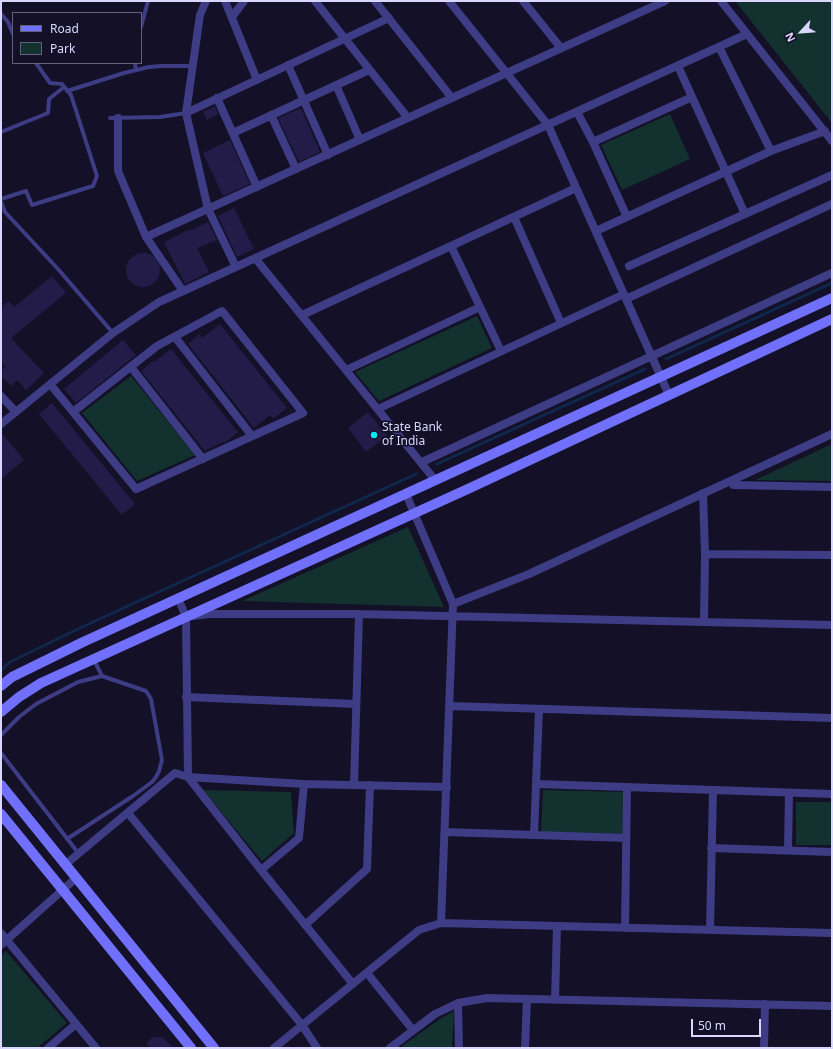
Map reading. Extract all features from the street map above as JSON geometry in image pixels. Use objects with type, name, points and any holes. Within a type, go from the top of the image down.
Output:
[{"type":"street","points":[[206,1],[200,15],[186,113],[208,210],[236,267]]},
{"type":"street","points":[[225,1],[257,80]]},
{"type":"street","points":[[232,17],[244,1]]},
{"type":"street","points":[[315,1],[408,118]]},
{"type":"street","points":[[376,1],[452,98]]},
{"type":"street","points":[[449,1],[548,125],[669,395]]},
{"type":"street","points":[[523,1],[562,48]]},
{"type":"street","points":[[721,1],[832,140]]},
{"type":"street","points":[[146,237],[661,2]]},
{"type":"street","points":[[186,113],[389,18]]},
{"type":"street","points":[[1,424],[113,333],[159,302],[748,34]]},
{"type":"street","points":[[719,47],[771,151]]},
{"type":"street","points":[[288,65],[328,155]]},
{"type":"street","points":[[678,66],[745,214]]},
{"type":"street","points":[[233,133],[369,70]]},
{"type":"street","points":[[336,85],[360,140]]},
{"type":"street","points":[[593,142],[692,97]]},
{"type":"street","points":[[218,98],[257,187]]},
{"type":"street","points":[[577,112],[593,142],[627,217]]},
{"type":"street","points":[[272,115],[296,169]]},
{"type":"street","points":[[114,118],[118,171],[146,237],[183,291]]},
{"type":"street","points":[[596,232],[771,151],[825,132]]},
{"type":"street","points":[[629,266],[832,175]]},
{"type":"street","points":[[302,315],[576,188]]},
{"type":"street","points":[[378,409],[561,323],[625,297],[832,204]]},
{"type":"street","points":[[514,217],[561,323]]},
{"type":"street","points":[[451,246],[501,352]]},
{"type":"street","points":[[255,258],[436,480]]},
{"type":"street","points":[[422,462],[832,273]]},
{"type":"street","points":[[1,686],[12,677],[22,672],[178,598],[832,298]]},
{"type":"street","points":[[346,370],[480,307]]},
{"type":"street","points":[[50,384],[136,489],[303,413],[222,311],[157,346],[73,412]]},
{"type":"street","points":[[1,712],[19,697],[41,683],[415,513],[832,319]]},
{"type":"street","points":[[175,337],[252,436]]},
{"type":"street","points":[[131,367],[203,458]]},
{"type":"street","points":[[1,396],[16,412]]},
{"type":"street","points":[[453,604],[529,574],[832,434]]},
{"type":"street","points":[[731,481],[733,485],[832,487]]},
{"type":"street","points":[[703,493],[705,554],[704,622]]},
{"type":"street","points":[[406,494],[453,604],[441,923]]},
{"type":"street","points":[[705,554],[832,555]]},
{"type":"street","points":[[178,598],[186,617],[188,777],[353,984]]},
{"type":"street","points":[[186,617],[209,614],[359,614],[832,625]]},
{"type":"street","points":[[354,785],[359,614]]},
{"type":"street","points":[[186,697],[356,704]]},
{"type":"street","points":[[450,706],[832,718]]},
{"type":"street","points":[[534,835],[539,709]]},
{"type":"street","points":[[66,864],[175,773],[188,777],[304,784],[447,787]]},
{"type":"street","points":[[1,784],[214,1048]]},
{"type":"street","points":[[261,870],[299,838],[304,784]]},
{"type":"street","points":[[537,784],[832,794]]},
{"type":"street","points":[[305,925],[367,869],[370,785]]},
{"type":"street","points":[[625,928],[627,787]]},
{"type":"street","points":[[710,930],[713,790]]},
{"type":"street","points":[[788,850],[789,793]]},
{"type":"street","points":[[128,813],[302,1025],[317,1048]]},
{"type":"street","points":[[1,814],[191,1048]]},
{"type":"street","points":[[445,832],[626,838]]},
{"type":"street","points":[[712,848],[832,852]]},
{"type":"street","points":[[4,942],[76,878]]},
{"type":"street","points":[[274,1048],[419,930],[441,923],[832,933]]},
{"type":"street","points":[[555,1000],[558,926]]},
{"type":"street","points":[[1,933],[4,942],[96,1048]]},
{"type":"street","points":[[367,972],[413,1030]]},
{"type":"street","points":[[392,1048],[435,1014],[458,1003],[487,998],[832,1006]]},
{"type":"street","points":[[525,1048],[527,999]]},
{"type":"street","points":[[458,1003],[459,1048]]},
{"type":"street","points":[[764,1048],[766,1004]]},
{"type":"street","points":[[48,1048],[76,1024]]},
{"type":"lane","points":[[142,23],[148,1]]},
{"type":"lane","points":[[1,14],[8,22],[12,32]]},
{"type":"lane","points":[[1,199],[26,191],[32,205],[93,186],[97,176],[71,95],[62,84],[50,83],[37,64]]},
{"type":"lane","points":[[135,64],[136,70]]},
{"type":"lane","points":[[1,132],[48,113],[49,98],[66,89],[136,70],[161,66],[193,66]]},
{"type":"lane","points":[[114,118],[160,117],[186,113]]},
{"type":"lane","points":[[1,202],[5,212],[58,269],[113,333]]},
{"type":"lane","points":[[94,659],[102,676]]},
{"type":"lane","points":[[1,735],[19,717],[36,704],[78,682],[102,676],[146,691],[151,698],[162,760],[159,770],[152,782],[133,796],[67,838]]},
{"type":"lane","points":[[1,752],[79,854]]},
{"type":"green space","points":[[735,1],[832,1],[832,123]]},
{"type":"green space","points":[[670,114],[690,159],[622,190],[601,145]]},
{"type":"green space","points":[[477,316],[492,348],[379,401],[355,372]]},
{"type":"green space","points":[[131,376],[195,455],[137,481],[82,413]]},
{"type":"green space","points":[[832,444],[832,481],[755,480]]},
{"type":"green space","points":[[408,527],[444,607],[242,601]]},
{"type":"green space","points":[[203,790],[291,792],[294,833],[262,861]]},
{"type":"green space","points":[[543,790],[623,792],[622,835],[541,832]]},
{"type":"green space","points":[[796,802],[832,802],[832,845],[796,845]]},
{"type":"green space","points":[[6,951],[67,1023],[37,1048],[1,1048],[1,956]]},
{"type":"green space","points":[[454,1011],[452,1048],[403,1048],[402,1046]]},
{"type":"building","points":[[215,106],[218,114],[207,120],[203,112]]},
{"type":"building","points":[[301,108],[320,152],[299,162],[278,118]]},
{"type":"building","points":[[230,140],[250,184],[223,196],[203,153]]},
{"type":"building","points":[[234,208],[254,249],[237,257],[218,216]]},
{"type":"building","points":[[208,222],[217,240],[197,248],[209,272],[185,284],[164,242]]},
{"type":"building","points":[[143,253],[155,258],[160,270],[155,282],[143,287],[131,282],[126,270],[131,258]]},
{"type":"building","points":[[52,276],[66,293],[11,338],[44,373],[26,390],[17,380],[11,386],[1,376],[1,371],[6,367],[1,362],[1,307],[9,301],[14,307]]},
{"type":"building","points":[[220,324],[287,408],[273,419],[270,415],[254,428],[188,344],[199,334],[202,338]]},
{"type":"building","points":[[123,340],[136,355],[76,403],[64,389]]},
{"type":"building","points":[[171,349],[238,432],[226,442],[205,451],[141,371]]},
{"type":"building","points":[[52,403],[135,504],[122,515],[39,414]]},
{"type":"building","points":[[368,412],[387,436],[366,452],[348,428]]},
{"type":"building","points":[[1,432],[24,460],[1,479]]},
{"type":"building","points":[[154,1036],[156,1038],[158,1036],[160,1038],[162,1036],[173,1048],[151,1048],[146,1043]]},
{"type":"waterway","points":[[666,359],[832,283]]},
{"type":"waterway","points":[[437,464],[645,369]]},
{"type":"waterway","points":[[1,670],[10,662],[80,628],[416,474]]},
{"type":"place","name":"State Bank of India","points":[[374,435]]}]
